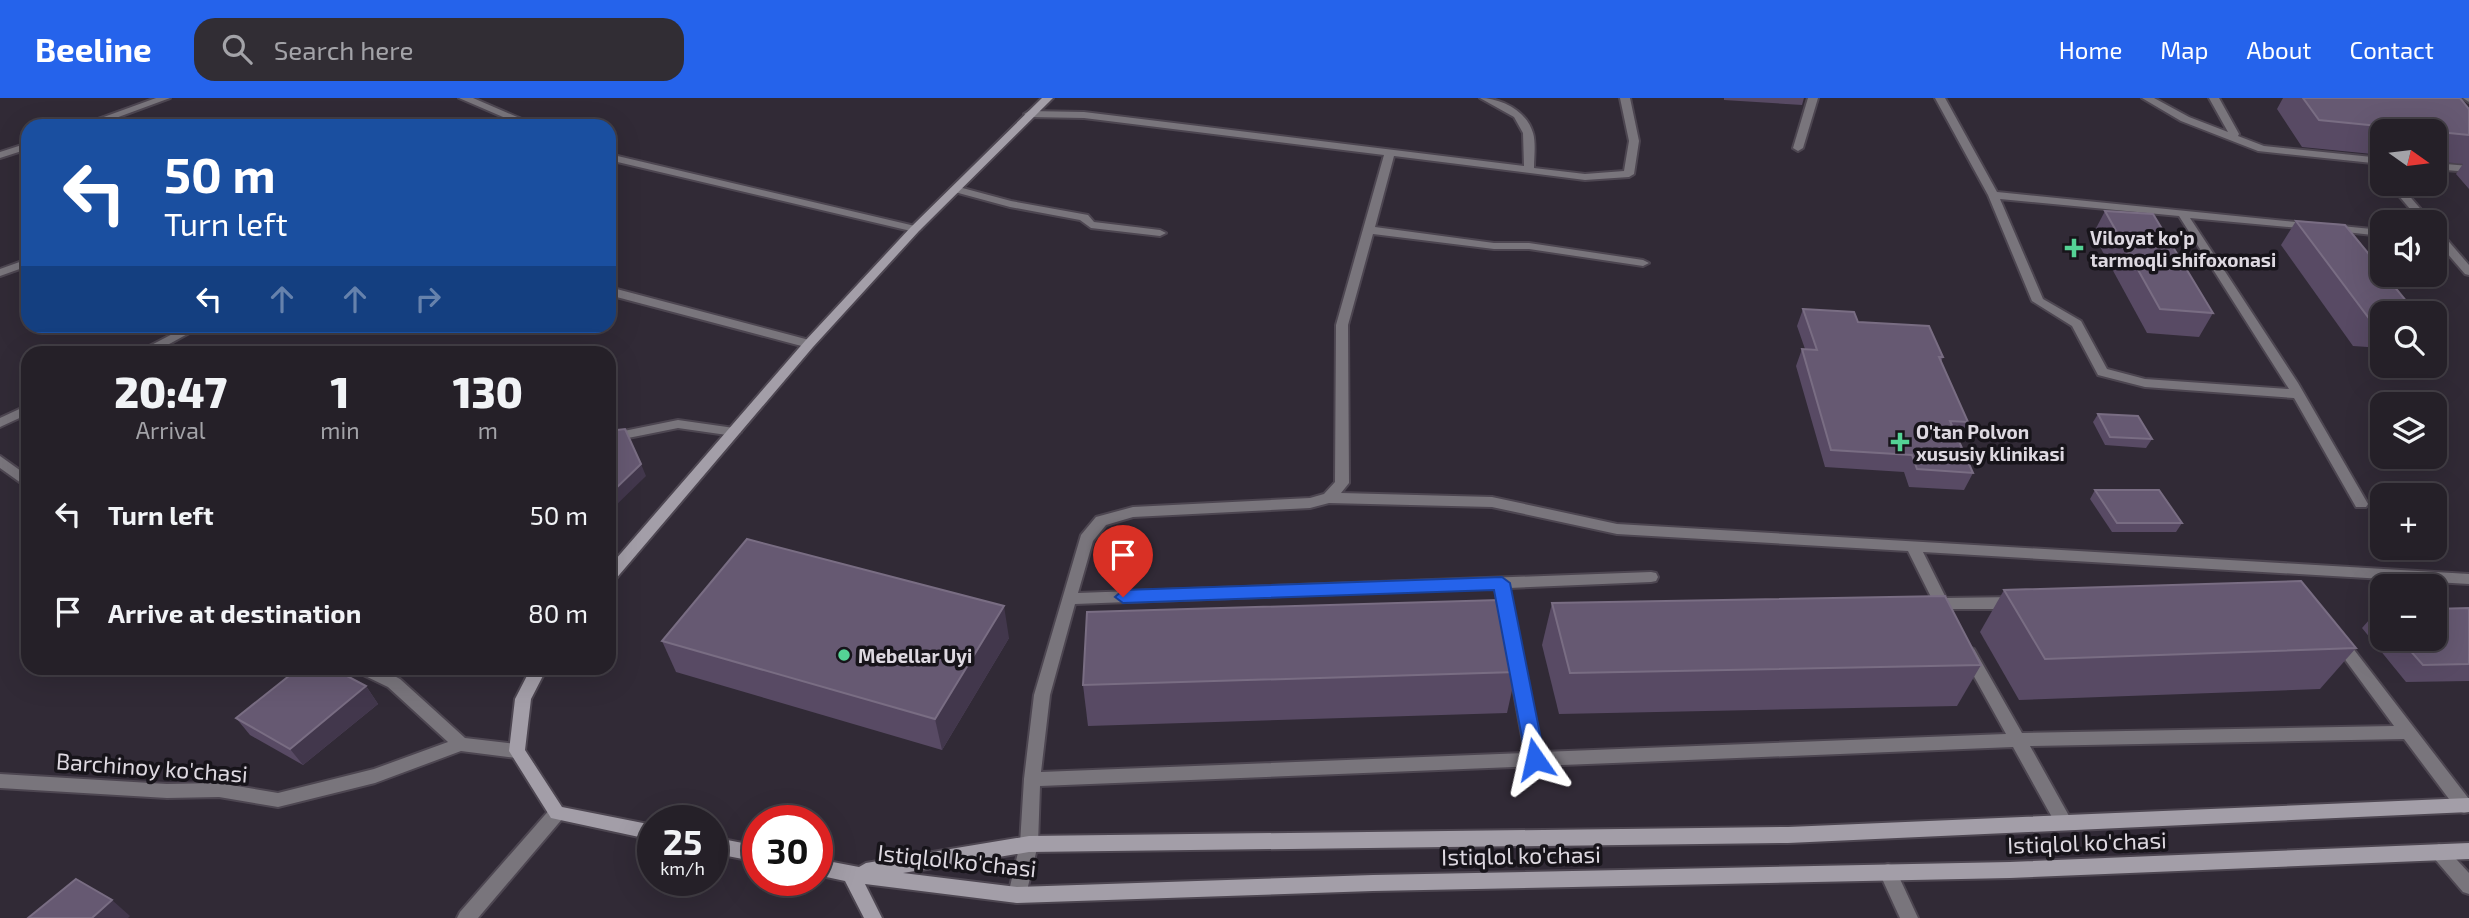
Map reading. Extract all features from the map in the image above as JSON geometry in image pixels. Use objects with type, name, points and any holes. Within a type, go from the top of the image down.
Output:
[{"type":"main road","points":[[616,565],[809,344],[915,229],[1048,98]]},
{"type":"main road","points":[[535,675],[523,699],[517,751],[557,813],[637,829]]},
{"type":"main road","name":"Istiqlol ko'chasi","points":[[851,874],[1030,844],[1788,835],[2466,805]]},
{"type":"main road","name":"Istiqlol ko'chasi","points":[[851,874],[1017,895],[1373,883],[2011,870],[2469,850]]},
{"type":"main road","points":[[833,870],[851,874],[873,918]]},
{"type":"street","points":[[104,119],[165,98]]},
{"type":"street","points":[[464,98],[516,119]]},
{"type":"street","points":[[1485,98],[1518,115],[1528,133],[1529,170]]},
{"type":"street","points":[[1030,114],[1084,116],[1585,177],[1629,174],[1634,141],[1625,98]]},
{"type":"street","points":[[1798,148],[1813,98]]},
{"type":"street","points":[[1940,98],[1993,195],[2038,301],[2077,324],[2102,372],[2145,383],[2298,394]]},
{"type":"street","points":[[2147,98],[2185,119],[2262,149],[2370,162]]},
{"type":"street","points":[[2214,98],[2234,134],[2232,139]]},
{"type":"street","points":[[0,155],[21,148]]},
{"type":"street","points":[[1329,498],[1342,483],[1342,325],[1390,153]]},
{"type":"street","points":[[616,159],[915,229]]},
{"type":"street","points":[[2447,167],[2469,169]]},
{"type":"street","points":[[955,189],[1010,204],[1084,217],[1091,225],[1160,233]]},
{"type":"street","points":[[1993,195],[2370,232]]},
{"type":"street","points":[[2404,196],[2417,210]]},
{"type":"street","points":[[2182,214],[2298,394],[2361,503]]},
{"type":"street","points":[[1368,230],[1494,246],[1530,246],[1643,263]]},
{"type":"street","points":[[2447,247],[2469,272]]},
{"type":"street","points":[[0,274],[21,265]]},
{"type":"street","points":[[616,292],[809,344]]},
{"type":"street","points":[[156,346],[182,333]]},
{"type":"street","points":[[0,423],[21,413]]},
{"type":"street","points":[[616,436],[678,424],[734,432]]},
{"type":"street","points":[[0,461],[21,478]]},
{"type":"street","points":[[1017,895],[1030,844],[1032,779],[1042,695],[1086,539],[1101,521],[1133,512],[1310,503],[1329,498],[1492,502],[1573,522],[1617,529],[2469,579]]},
{"type":"street","points":[[1913,547],[1941,604],[2064,823]]},
{"type":"street","points":[[1069,598],[1651,577]]},
{"type":"street","points":[[1502,583],[1535,759]]},
{"type":"street","points":[[1941,604],[2037,603]]},
{"type":"street","points":[[2334,634],[2466,805]]},
{"type":"street","points":[[377,675],[394,683],[461,744],[517,751]]},
{"type":"street","points":[[1032,779],[2018,740],[2409,732]]},
{"type":"street","name":"Barchinoy ko'chasi","points":[[0,781],[167,790],[219,790],[278,800],[375,776],[461,744]]},
{"type":"street","points":[[466,918],[557,813]]},
{"type":"street","points":[[2439,852],[2469,886]]},
{"type":"street","points":[[1888,872],[1909,918]]},
{"type":"building","points":[[2303,98],[2460,98],[2469,109],[2469,135],[2447,133],[2447,119],[2370,119],[2370,125],[2319,120]]},
{"type":"building","points":[[2105,211],[2153,214],[2213,313],[2160,309]]},
{"type":"building","points":[[2296,221],[2345,225],[2370,255],[2370,287],[2395,287],[2406,301],[2370,301],[2370,320]]},
{"type":"building","points":[[1803,309],[1854,312],[1858,322],[1929,326],[1943,357],[1939,357],[1968,422],[1950,421],[1973,473],[1917,469],[1912,455],[1831,450],[1802,349],[1817,350]]},
{"type":"building","points":[[2098,414],[2138,416],[2152,439],[2110,437]]},
{"type":"building","points":[[625,429],[641,464],[616,488],[616,430]]},
{"type":"building","points":[[2095,490],[2159,490],[2182,523],[2117,523]]},
{"type":"building","name":"Mebellar Uyi","points":[[747,539],[1004,606],[935,719],[662,641]]},
{"type":"building","points":[[2301,581],[2356,648],[2045,659],[2004,590]]},
{"type":"building","points":[[1945,596],[1981,665],[1570,673],[1552,603]]},
{"type":"building","points":[[1499,600],[1516,672],[1083,685],[1087,612]]},
{"type":"building","points":[[2469,608],[2469,664],[2423,665],[2411,651],[2447,651],[2447,609]]},
{"type":"building","points":[[290,675],[345,675],[366,686],[290,749],[236,718]]},
{"type":"building","points":[[76,879],[112,900],[92,918],[28,918]]},
{"type":"place","name":"Viloyat ko'p tarmoqli shifoxonasi","points":[[2074,248]]},
{"type":"place","name":"O'tan Polvon xususiy klinikasi","points":[[1900,442]]},
{"type":"place","name":"Mebellar Uyi","points":[[844,655]]},
{"type":"route","points":[[1123,597],[1502,583],[1535,759]]}]
